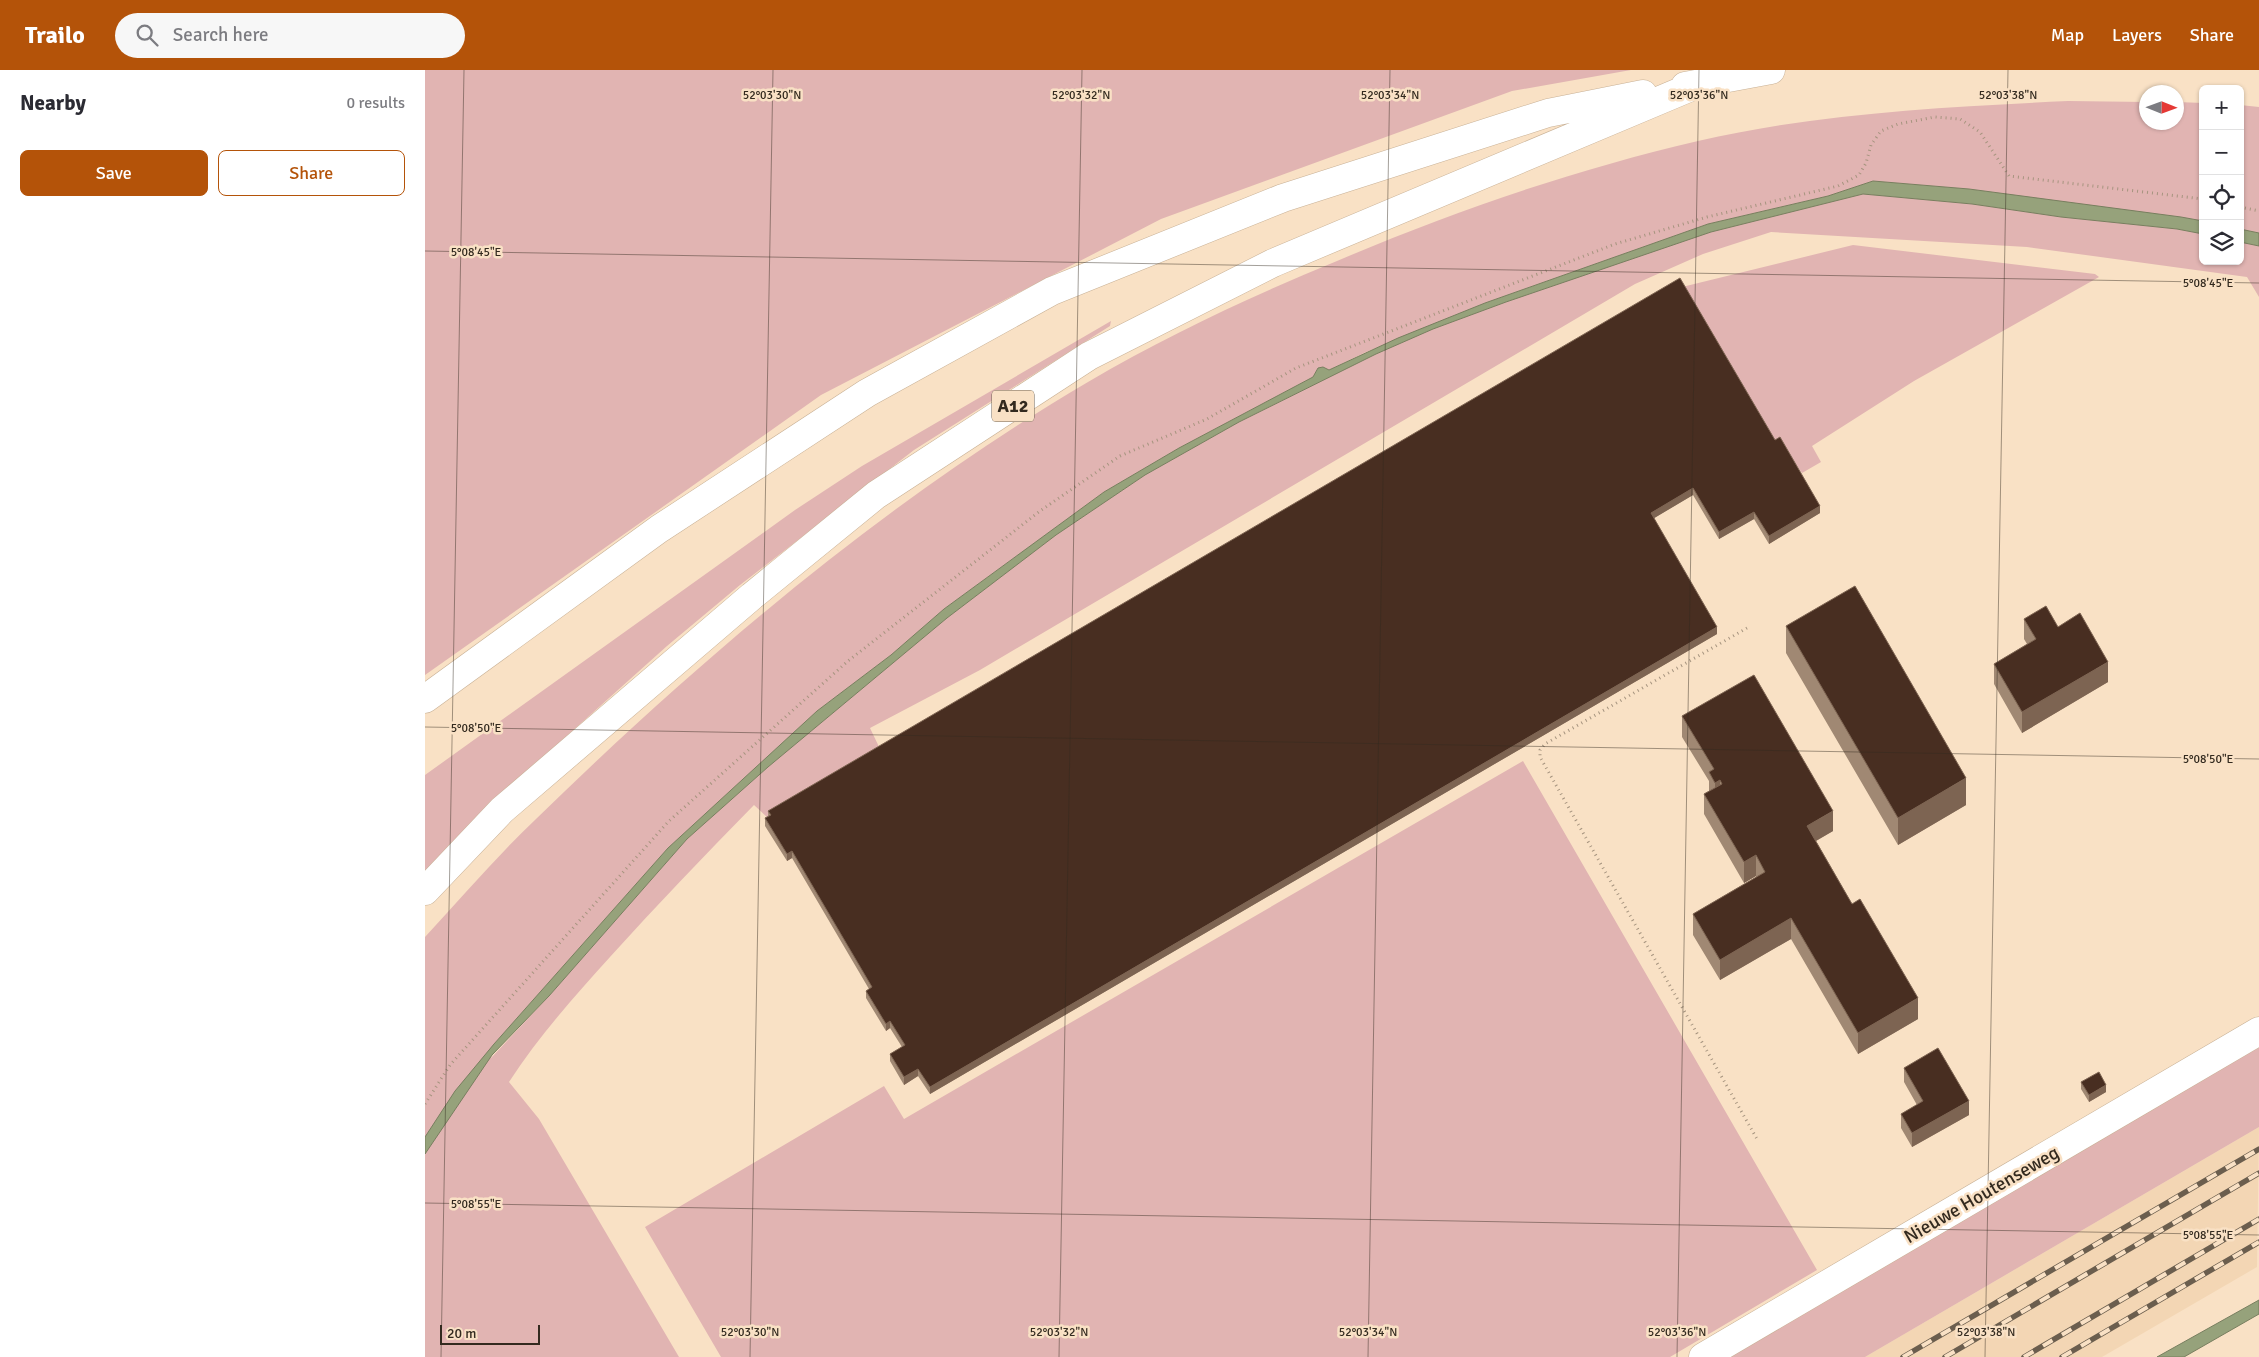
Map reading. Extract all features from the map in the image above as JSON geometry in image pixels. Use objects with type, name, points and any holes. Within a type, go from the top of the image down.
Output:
[{"type":"main road","name":"A12","points":[[425,699],[659,529],[867,393],[1052,290],[1283,198],[1548,114],[1771,70]]},
{"type":"main road","name":"A12","points":[[425,891],[502,810],[752,596],[876,495],[1089,356],[1273,262],[1703,82]]},
{"type":"main road","name":"Nieuwe Houtenseweg","points":[[1703,1357],[2259,1031]]},
{"type":"path","points":[[425,1104],[450,1065],[669,821],[848,661],[1040,511],[1120,456],[1207,419],[1296,368],[1615,244],[1707,217],[1838,186],[1859,175],[1867,163],[1871,145],[1881,131],[1898,124],[1935,117],[1960,119],[1980,132],[2009,176],[2199,199]]},
{"type":"path","points":[[2244,208],[2259,211]]},
{"type":"path","points":[[1747,628],[1545,744],[1540,750],[1540,757],[1757,1139]]},
{"type":"shaded area","points":[[425,70],[1631,70],[1512,91],[1161,219],[821,395],[425,675]]},
{"type":"shaded area","points":[[2068,101],[2139,102],[2139,130],[2184,130],[2184,102],[2199,103],[2199,220],[1969,189],[1873,181],[1828,196],[1708,224],[1485,303],[1364,353],[1329,370],[1318,368],[1313,377],[1179,448],[1104,492],[944,609],[891,655],[817,711],[668,848],[494,1044],[491,1058],[549,996],[687,839],[768,767],[947,618],[1056,535],[1145,475],[1239,422],[1376,354],[1433,329],[1558,283],[1711,232],[1863,194],[1972,204],[2061,217],[2177,229],[2199,233],[2199,265],[2244,265],[2244,243],[2259,246],[2259,297],[2247,277],[2027,247],[1771,232],[1703,254],[1635,284],[980,670],[870,728],[881,751],[768,818],[754,805],[663,899],[583,987],[544,1033],[509,1082],[539,1119],[679,1357],[425,1357],[425,937],[493,862],[599,758],[731,640],[799,584],[940,477],[1013,428],[1088,382],[1149,348],[1273,288],[1425,225],[1515,193],[1606,165],[1652,152],[1744,131],[1882,113]]},
{"type":"shaded area","points":[[2244,105],[2259,107],[2259,233],[2244,230]]},
{"type":"shaded area","points":[[1873,181],[1969,189],[2199,220],[2199,233],[2177,229],[2061,217],[1972,204],[1863,194],[1711,232],[1506,302],[1433,329],[1376,354],[1239,422],[1145,475],[1056,535],[947,618],[768,767],[687,839],[549,996],[492,1055],[425,1154],[425,1137],[455,1091],[494,1044],[668,848],[817,711],[891,655],[944,609],[1104,492],[1179,448],[1313,377],[1318,368],[1323,367],[1329,370],[1398,338],[1485,303],[1708,224],[1828,196]]},
{"type":"shaded area","points":[[2244,230],[2259,233],[2259,246],[2244,243]]},
{"type":"shaded area","points":[[1853,245],[2095,274],[2099,277],[1914,381],[1812,446],[1821,462],[1802,473],[1781,444],[1775,446],[1682,287]]},
{"type":"shaded area","points":[[1111,321],[1110,326],[914,450],[740,585],[667,646],[491,804],[425,871],[425,775],[795,510],[862,466]]},
{"type":"shaded area","points":[[1523,761],[1817,1270],[1670,1357],[721,1357],[645,1227],[884,1086],[904,1119]]},
{"type":"shaded area","points":[[2259,1043],[2259,1127],[1865,1357],[1723,1357]]},
{"type":"shaded area","points":[[2259,1127],[2257,1267],[2102,1357],[1865,1357]]},
{"type":"shaded area","points":[[2259,1300],[2259,1314],[2184,1357],[2157,1357]]},
{"type":"building","points":[[1680,278],[1775,440],[1780,437],[1820,506],[1769,536],[1754,512],[1719,532],[1693,488],[1651,513],[1717,627],[930,1087],[918,1069],[904,1077],[890,1054],[905,1045],[890,1021],[886,1024],[866,991],[872,987],[792,851],[787,854],[765,818],[771,815],[768,811]]},
{"type":"building","points":[[1855,586],[1966,778],[1898,818],[1786,626]]},
{"type":"building","points":[[2046,606],[2058,627],[2080,613],[2108,662],[2022,712],[1994,664],[2036,639],[2024,619]]},
{"type":"building","points":[[1754,675],[1833,811],[1807,826],[1852,904],[1860,899],[1918,998],[1858,1033],[1791,918],[1720,960],[1693,914],[1765,872],[1756,855],[1744,862],[1704,794],[1722,784],[1720,780],[1715,783],[1709,772],[1714,769],[1682,716]]},
{"type":"building","points":[[1938,1048],[1969,1101],[1912,1133],[1901,1114],[1923,1101],[1904,1068]]},
{"type":"building","points":[[2099,1072],[2106,1085],[2089,1095],[2081,1082]]},
{"type":"railway","points":[[1903,1357],[2259,1149]]},
{"type":"railway","points":[[1945,1357],[2259,1173]]},
{"type":"railway","points":[[2024,1357],[2259,1219]]},
{"type":"railway","points":[[2062,1357],[2259,1242]]}]
